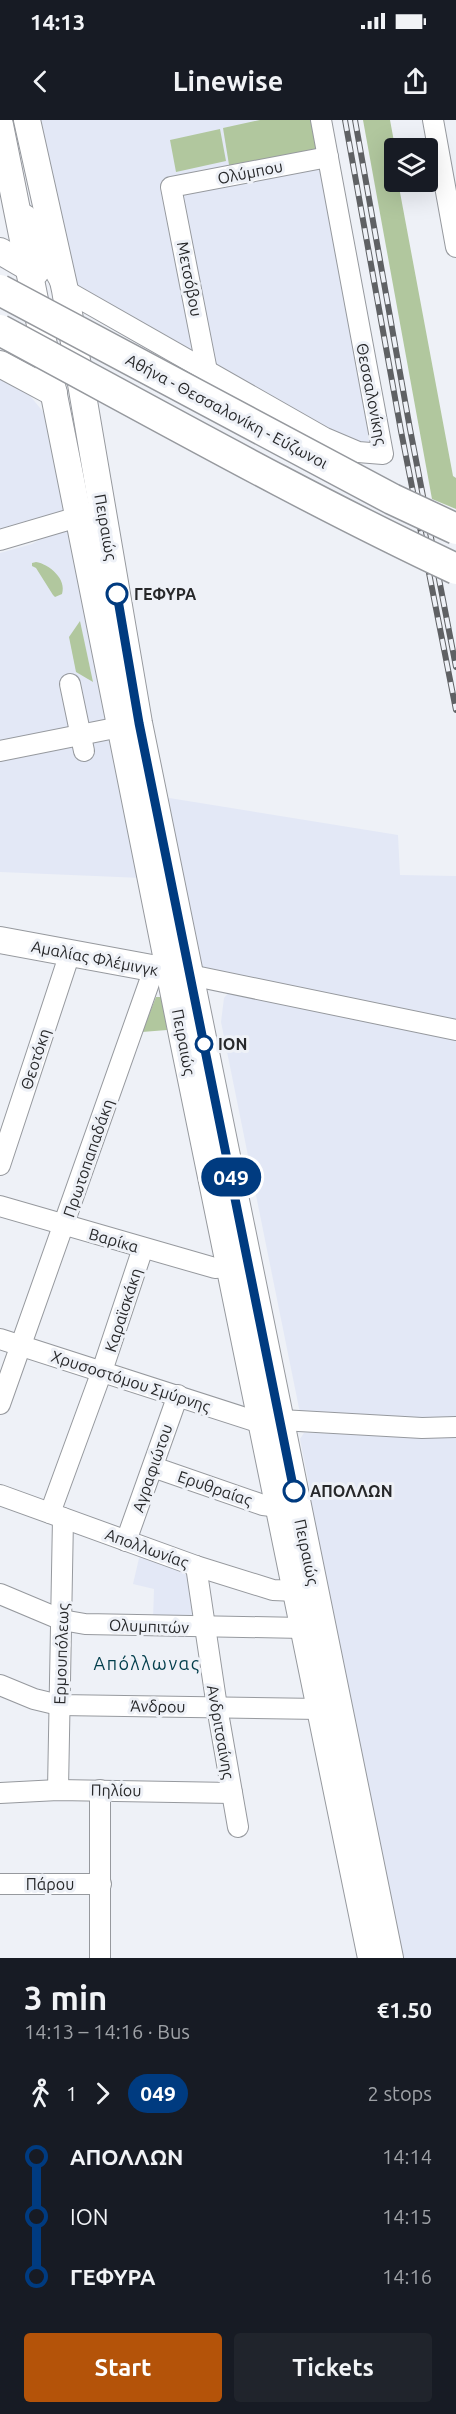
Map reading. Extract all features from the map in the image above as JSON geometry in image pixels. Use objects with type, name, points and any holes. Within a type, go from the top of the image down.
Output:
[{"type":"highway","name":"Αθήνα - Θεσσαλονίκη - Εύζωνοι","points":[[0,290],[392,499],[456,529]]},
{"type":"highway","points":[[0,330],[322,503],[456,569]]},
{"type":"main road","name":"Πειραιώς","points":[[27,120],[65,290],[139,723],[171,972],[390,1958]]},
{"type":"main road","name":"Πειραιώς","points":[[0,126],[5,182],[28,267],[230,1266],[271,1422],[279,1507],[371,1958]]},
{"type":"main road","points":[[0,251],[65,290]]},
{"type":"main road","points":[[0,364],[54,393]]},
{"type":"main road","name":"Αμαλίας Φλέμινγκ","points":[[0,940],[171,972]]},
{"type":"street","name":"Θεσσαλονίκης","points":[[65,290],[326,438],[358,452],[383,454],[321,120]]},
{"type":"street","points":[[433,120],[450,189],[456,247]]},
{"type":"street","name":"Ολύμπου","points":[[171,187],[328,157]]},
{"type":"street","points":[[5,182],[18,181],[30,226],[65,290]]},
{"type":"street","name":"Μετσόβου","points":[[171,187],[207,371]]},
{"type":"street","points":[[0,540],[78,517]]},
{"type":"street","points":[[70,684],[82,743]]},
{"type":"street","points":[[0,751],[82,743],[120,727]]},
{"type":"street","name":"Θεοτόκη","points":[[0,1165],[70,953]]},
{"type":"street","points":[[171,972],[456,1030]]},
{"type":"street","name":"Πρωτοπαπαδάκη","points":[[0,1404],[65,1225],[171,972]]},
{"type":"street","name":"Βαρίκα","points":[[0,1206],[215,1268],[230,1266]]},
{"type":"street","name":"Καραϊσκάκη","points":[[102,1371],[143,1248]]},
{"type":"street","name":"Χρυσοστόμου Σμύρνης","points":[[0,1339],[271,1422],[422,1428],[456,1427]]},
{"type":"street","name":"Ερμουπόλεως","points":[[58,1790],[62,1620],[57,1516],[102,1371]]},
{"type":"street","name":"Αγραφιώτου","points":[[126,1541],[178,1395]]},
{"type":"street","name":"Ερυθραίας","points":[[153,1467],[263,1505],[279,1507]]},
{"type":"street","name":"Απολλωνίας","points":[[0,1495],[196,1566],[273,1590],[296,1591]]},
{"type":"street","name":"Ανδριτσαίνης","points":[[196,1566],[204,1628],[238,1827]]},
{"type":"street","name":"Ολυμπιτών","points":[[0,1594],[62,1620],[85,1624],[204,1628],[303,1628]]},
{"type":"street","name":"Άνδρου","points":[[0,1686],[59,1705],[320,1709]]},
{"type":"street","points":[[0,1779],[30,1791]]},
{"type":"street","name":"Πηλίου","points":[[0,1793],[58,1790],[232,1792]]},
{"type":"street","points":[[100,1790],[100,1958]]},
{"type":"street","name":"Πάρου","points":[[0,1884],[101,1884]]},
{"type":"shaded area","points":[[41,120],[313,120],[371,441],[362,446],[148,331],[89,296],[75,284]]},
{"type":"shaded area","points":[[0,374],[22,386],[44,413],[50,428],[67,512],[0,533]]},
{"type":"shaded area","points":[[70,527],[142,878],[0,872],[0,553],[32,544],[51,533]]},
{"type":"shaded area","points":[[163,797],[398,835],[400,875],[456,876],[456,1021],[198,966]]},
{"type":"shaded area","points":[[229,992],[456,1033],[456,1418],[301,1418],[221,1022],[224,998]]},
{"type":"shaded area","points":[[304,1433],[456,1435],[456,1958],[399,1958],[308,1510],[311,1495],[300,1439]]},
{"type":"shaded area","points":[[140,1554],[187,1571],[195,1622],[153,1620],[154,1589],[133,1584]]},
{"type":"green space","points":[[260,120],[313,120],[319,154],[230,171],[223,128]]},
{"type":"green space","points":[[363,120],[390,120],[393,138],[384,138],[384,192],[400,192],[453,476],[456,478],[456,509],[432,499]]},
{"type":"green space","points":[[220,129],[226,161],[176,172],[170,140]]},
{"type":"green space","points":[[36,562],[56,573],[62,583],[62,594],[55,597],[53,595],[36,568],[32,566],[32,563]]},
{"type":"green space","points":[[80,621],[93,682],[76,672],[69,637]]},
{"type":"green space","points":[[156,997],[164,1000],[167,1030],[142,1032]]},
{"type":"railway","points":[[345,120],[401,431],[456,710]]},
{"type":"railway","points":[[355,120],[410,429],[456,667]]},
{"type":"bus line","name":"049","points":[[117,594],[139,723],[294,1491]]},
{"type":"place","name":"ΓΕΦΥΡΑ","points":[[117,594]]},
{"type":"place","name":"ΙΟΝ","points":[[204,1044]]},
{"type":"place","name":"ΑΠΟΛΛΩΝ","points":[[294,1491]]},
{"type":"district","name":"Απόλλωνας","points":[[147,1663]]}]
